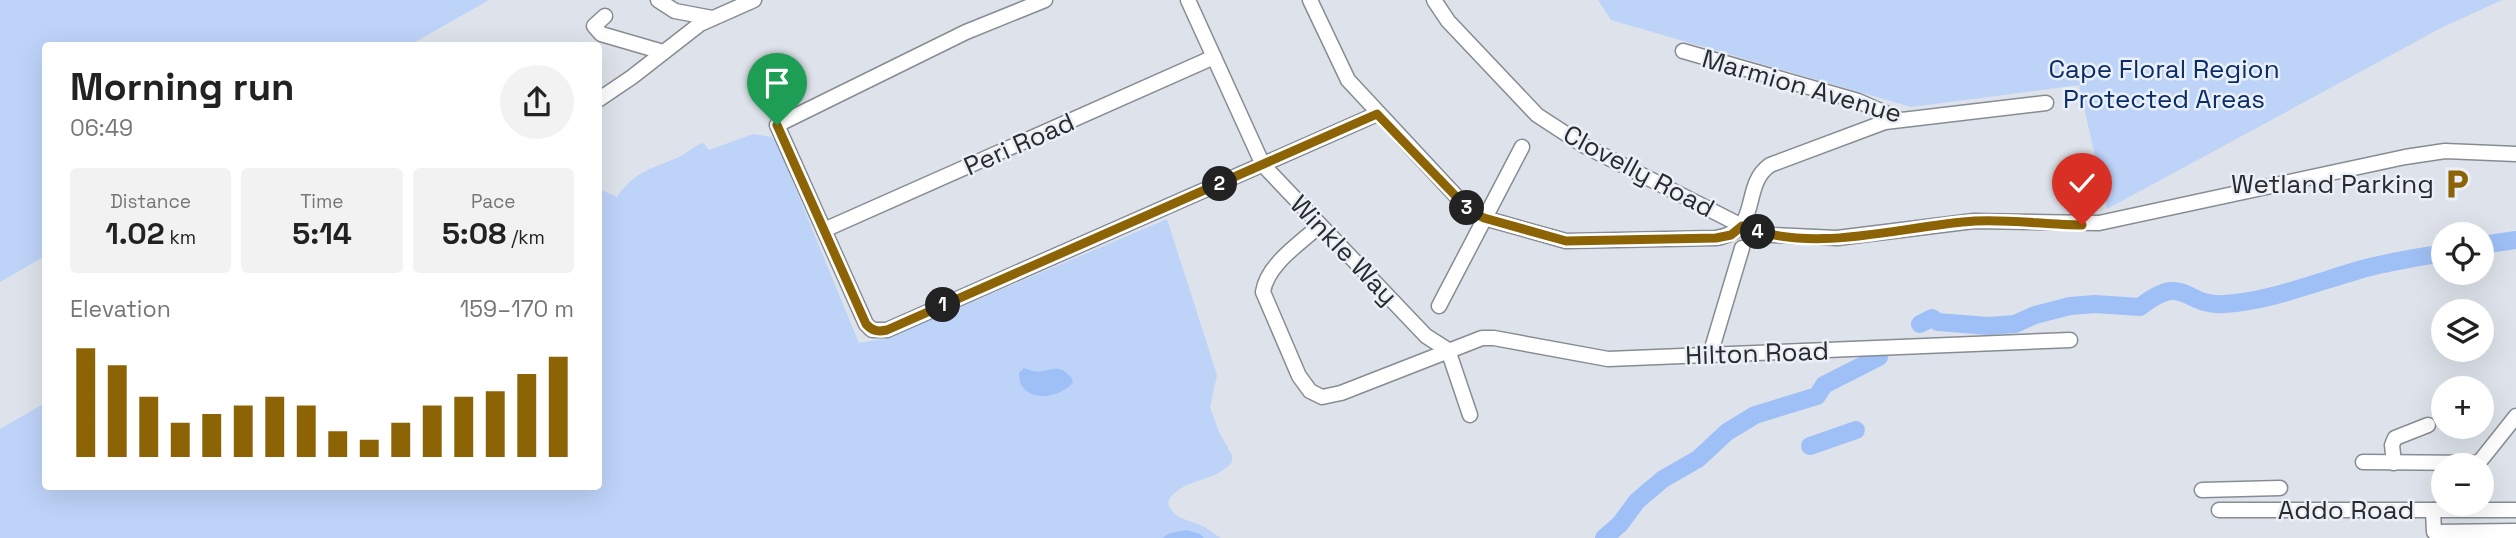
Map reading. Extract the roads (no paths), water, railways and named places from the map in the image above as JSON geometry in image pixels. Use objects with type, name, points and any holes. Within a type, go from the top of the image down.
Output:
[{"type":"street","points":[[659,0],[675,11],[712,18]]},
{"type":"street","points":[[602,97],[685,34],[712,18],[754,0]]},
{"type":"street","points":[[1045,0],[966,32],[777,125],[866,324],[872,330],[887,330],[1377,114]]},
{"type":"street","name":"Winkle Way","points":[[1188,0],[1263,165],[1426,336],[1448,349]]},
{"type":"street","points":[[1310,0],[1343,73],[1377,114],[1470,211],[1484,218],[1572,242],[1716,238],[1731,235],[1742,226],[1758,179],[1766,168],[1883,122],[1899,119]]},
{"type":"street","name":"Clovelly Road","points":[[1434,0],[1448,21],[1537,115],[1572,139],[1742,226],[1773,235],[1831,238],[1974,221],[2088,224],[2130,218],[2414,155],[2445,151],[2516,154]]},
{"type":"street","points":[[605,16],[594,26],[601,34],[663,52]]},
{"type":"street","name":"Marmion Avenue","points":[[1683,51],[1858,101],[1899,119],[2046,103]]},
{"type":"street","name":"Peri Road","points":[[824,230],[1214,57]]},
{"type":"street","points":[[1439,306],[1522,147]]},
{"type":"street","name":"Hilton Road","points":[[1320,225],[1270,273],[1263,292],[1300,376],[1310,391],[1322,397],[1331,397],[1476,339],[1494,338],[1604,359],[2070,340]]},
{"type":"street","points":[[1710,355],[1742,248]]},
{"type":"street","points":[[1448,349],[1470,415]]},
{"type":"street","points":[[2487,453],[2516,416]]},
{"type":"street","points":[[2394,463],[2392,445],[2395,438],[2428,425]]},
{"type":"street","points":[[2363,462],[2431,464]]},
{"type":"street","points":[[2203,490],[2280,488]]},
{"type":"street","points":[[2236,510],[2237,490]]},
{"type":"street","name":"Addo Road","points":[[2218,510],[2431,510]]},
{"type":"street","name":"Addo Road","points":[[2494,510],[2516,510]]},
{"type":"street","points":[[2433,516],[2434,532],[2516,531]]},
{"type":"waterway","points":[[2494,243],[2516,240]]},
{"type":"waterway","points":[[1920,324],[1932,318],[1938,322],[1988,326],[2015,324],[2035,315],[2070,306],[2095,304],[2140,307],[2166,292],[2176,291],[2211,304],[2241,302],[2275,295],[2369,267],[2431,255]]},
{"type":"waterway","points":[[1604,538],[1620,524],[1637,501],[1663,479],[1698,459],[1727,432],[1755,415],[1817,396],[1824,385],[1879,357]]},
{"type":"waterway","points":[[1810,446],[1856,430]]},
{"type":"place","name":"Wetland Parking","points":[[2457,184]]},
{"type":"park label","name":"Cape Floral Region Protected Areas","points":[[2164,84]]}]
